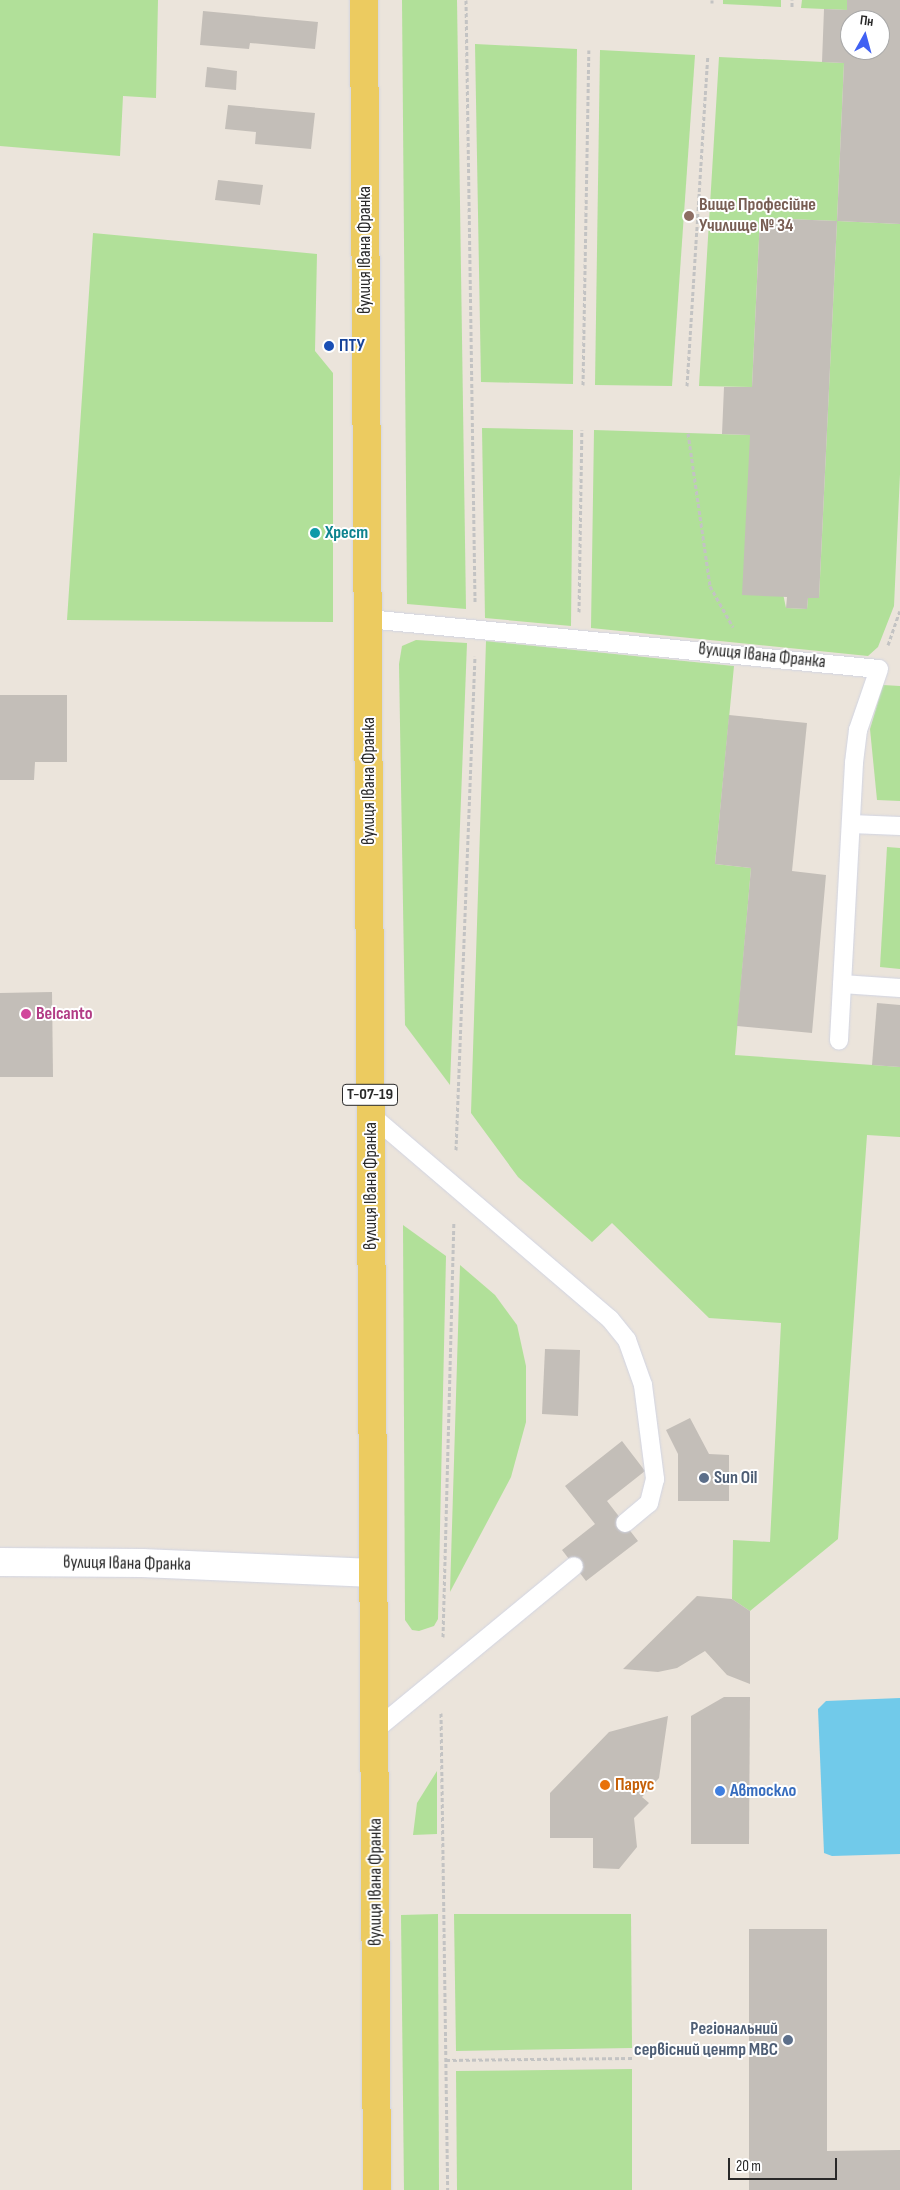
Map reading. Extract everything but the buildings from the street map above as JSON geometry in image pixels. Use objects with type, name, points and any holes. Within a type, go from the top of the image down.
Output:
[{"type":"main road","name":"вулиця Івана Франка","points":[[364,0],[377,2190]]},
{"type":"street","name":"вулиця Івана Франка","points":[[0,1562],[142,1563],[374,1573]]},
{"type":"lane","name":"вулиця Івана Франка","points":[[368,619],[476,628],[879,669]]},
{"type":"lane","points":[[839,1041],[858,730],[879,669]]},
{"type":"lane","points":[[851,824],[900,826]]},
{"type":"lane","points":[[842,984],[900,988]]},
{"type":"lane","points":[[370,1115],[610,1319],[627,1340],[643,1385],[655,1479],[650,1503],[624,1523]]},
{"type":"lane","points":[[374,1731],[574,1566]]},
{"type":"path","points":[[448,2190],[442,1674],[455,1186],[476,628],[466,0]]},
{"type":"path","points":[[792,0],[792,7]]},
{"type":"path","points":[[583,384],[589,50]]},
{"type":"path","points":[[687,386],[708,56]]},
{"type":"path","points":[[578,638],[582,430]]},
{"type":"path","points":[[688,433],[710,586],[750,655]]},
{"type":"path","points":[[879,669],[900,611]]},
{"type":"path","points":[[446,2060],[632,2058]]},
{"type":"green space","points":[[0,0],[158,0],[156,98],[123,96],[120,156],[0,146]]},
{"type":"green space","points":[[402,0],[457,0],[466,609],[407,604]]},
{"type":"green space","points":[[723,0],[781,0],[781,7],[723,4]]},
{"type":"green space","points":[[802,0],[847,0],[847,10],[801,8]]},
{"type":"green space","points":[[475,44],[577,49],[573,384],[481,382]]},
{"type":"green space","points":[[600,50],[695,55],[672,386],[595,385]]},
{"type":"green space","points":[[719,57],[844,63],[837,221],[760,218],[752,387],[699,386]]},
{"type":"green space","points":[[837,221],[900,224],[900,474],[894,606],[878,647],[868,656],[591,628],[594,430],[750,435],[786,608],[807,609],[808,598],[819,598]]},
{"type":"green space","points":[[93,233],[317,254],[315,351],[333,373],[333,622],[67,620]]},
{"type":"green space","points":[[482,428],[573,430],[571,626],[485,618]]},
{"type":"green space","points":[[416,640],[467,643],[450,1085],[405,1025],[399,664],[402,646]]},
{"type":"green space","points":[[486,641],[734,666],[715,864],[751,868],[735,1055],[900,1067],[900,1137],[867,1135],[838,1539],[750,1611],[732,1599],[733,1540],[770,1542],[781,1323],[709,1318],[612,1223],[592,1242],[518,1177],[471,1113]]},
{"type":"green space","points":[[883,685],[900,686],[900,801],[877,800],[870,729]]},
{"type":"green space","points":[[887,847],[900,848],[900,969],[880,967]]},
{"type":"green space","points":[[403,1225],[446,1256],[438,1619],[434,1626],[419,1631],[412,1630],[405,1620]]},
{"type":"green space","points":[[460,1265],[495,1295],[517,1325],[526,1366],[526,1422],[511,1477],[450,1592]]},
{"type":"green space","points":[[437,1771],[437,1834],[413,1835],[417,1803]]},
{"type":"green space","points":[[438,1914],[439,2190],[404,2190],[401,1915]]},
{"type":"green space","points":[[454,1914],[631,1914],[632,2048],[456,2051]]},
{"type":"green space","points":[[632,2069],[632,2190],[457,2190],[456,2071]]},
{"type":"water","points":[[900,1698],[900,1854],[832,1856],[824,1853],[818,1709],[826,1701]]},
{"type":"place","name":"Вище Професійне Училище № 34","points":[[689,216]]},
{"type":"place","name":"ПТУ","points":[[329,346]]},
{"type":"place","name":"Хрест","points":[[315,533]]},
{"type":"place","name":"Belcanto","points":[[26,1014]]},
{"type":"place","name":"Sun Oil","points":[[704,1478]]},
{"type":"place","name":"Парус","points":[[605,1785]]},
{"type":"place","name":"Автоскло","points":[[720,1791]]},
{"type":"place","name":"Регіональний сервісний центр МВС","points":[[788,2040]]}]
